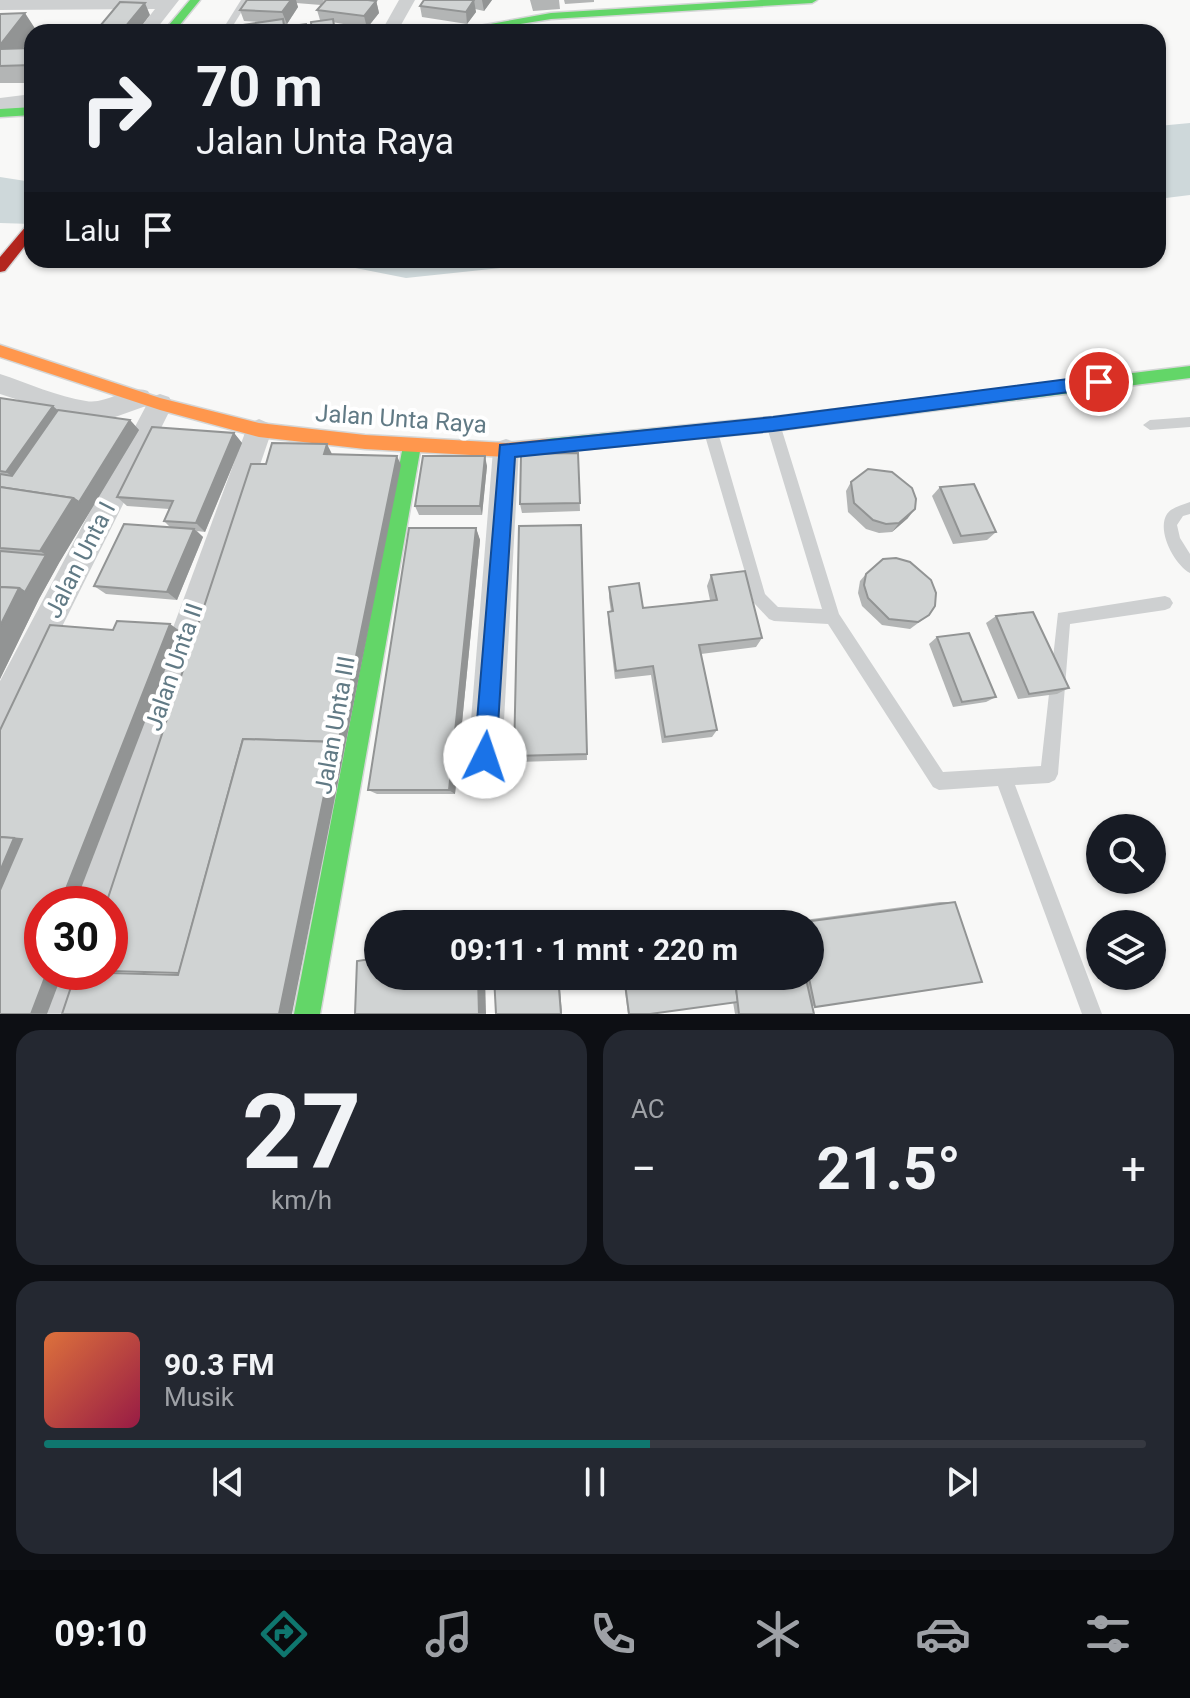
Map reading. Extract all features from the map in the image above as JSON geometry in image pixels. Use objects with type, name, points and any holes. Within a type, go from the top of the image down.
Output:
[{"type":"street","points":[[175,24],[195,0]]},
{"type":"street","points":[[196,24],[214,0]]},
{"type":"street","points":[[394,24],[407,0]]},
{"type":"street","points":[[501,24],[551,16],[812,0]]},
{"type":"street","points":[[0,5],[169,2]]},
{"type":"street","points":[[151,24],[169,2]]},
{"type":"street","points":[[0,104],[24,101]]},
{"type":"street","points":[[0,113],[24,112]]},
{"type":"street","points":[[0,267],[24,238]]},
{"type":"street","name":"Jalan Unta Raya","points":[[0,351],[150,401],[259,430],[412,446],[506,450],[773,424],[1190,372]]},
{"type":"street","points":[[0,384],[87,412],[150,401]]},
{"type":"street","name":"Jalan Unta I","points":[[0,715],[150,401]]},
{"type":"street","name":"Jalan Unta II","points":[[96,886],[259,430]]},
{"type":"street","name":"Jalan Unta III","points":[[307,1014],[412,446]]},
{"type":"street","points":[[485,757],[506,450]]},
{"type":"street","points":[[52,1014],[60,990]]},
{"type":"lane","points":[[230,24],[245,0]]},
{"type":"lane","points":[[1150,425],[1190,422]]},
{"type":"lane","points":[[773,424],[832,617],[939,781],[1049,774],[1063,618],[1165,603]]},
{"type":"lane","points":[[710,429],[759,598],[774,614],[832,617]]},
{"type":"lane","points":[[1190,508],[1177,511],[1169,529],[1190,566]]},
{"type":"lane","points":[[1003,777],[1092,1014]]},
{"type":"shaded area","points":[[1190,123],[1190,195],[1166,198],[1166,125]]},
{"type":"shaded area","points":[[0,177],[24,181],[24,224],[0,223]]},
{"type":"shaded area","points":[[355,268],[500,268],[406,278]]},
{"type":"building","points":[[247,0],[291,0],[282,12],[240,10]]},
{"type":"building","points":[[326,0],[376,1],[364,16],[317,10]]},
{"type":"building","points":[[424,0],[474,0],[466,12],[420,6]]},
{"type":"building","points":[[120,2],[145,3],[128,24],[102,24]]},
{"type":"building","points":[[25,13],[0,45],[0,14]]},
{"type":"building","points":[[283,19],[284,24],[249,24]]},
{"type":"building","points":[[333,19],[334,24],[311,24]]},
{"type":"building","points":[[24,48],[24,65],[0,66],[0,49]]},
{"type":"building","points":[[0,398],[53,406],[6,472],[0,471]]},
{"type":"building","points":[[58,410],[130,420],[79,502],[73,498],[0,487],[0,474],[12,476]]},
{"type":"building","points":[[152,427],[234,433],[196,523],[164,521],[173,501],[117,497]]},
{"type":"building","points":[[272,443],[327,444],[324,454],[397,456],[338,744],[243,739],[179,973],[128,972],[128,886],[112,886],[251,464],[266,464]]},
{"type":"building","points":[[578,453],[580,503],[520,504],[521,454]]},
{"type":"building","points":[[423,456],[485,456],[480,506],[415,506]]},
{"type":"building","points":[[868,469],[892,472],[912,488],[916,499],[915,509],[899,523],[886,524],[873,520],[854,503],[851,482]]},
{"type":"building","points":[[974,484],[996,532],[961,536],[940,487]]},
{"type":"building","points":[[0,487],[73,498],[40,551],[0,548]]},
{"type":"building","points":[[124,524],[194,529],[167,592],[94,586]]},
{"type":"building","points":[[581,525],[587,754],[514,756],[519,526]]},
{"type":"building","points":[[409,528],[476,528],[449,790],[368,790]]},
{"type":"building","points":[[0,551],[46,555],[25,592],[19,588],[0,587]]},
{"type":"building","points":[[896,558],[910,562],[931,580],[936,593],[935,606],[929,615],[918,622],[889,619],[868,598],[864,585],[866,574],[883,559]]},
{"type":"building","points":[[745,571],[762,638],[699,645],[717,730],[665,737],[653,666],[616,671],[608,612],[613,611],[609,587],[639,583],[643,608],[717,600],[711,575]]},
{"type":"building","points":[[0,587],[19,588],[0,626]]},
{"type":"building","points":[[1033,612],[1069,688],[1029,694],[996,616]]},
{"type":"building","points":[[117,621],[170,624],[67,886],[24,886],[24,990],[40,990],[31,1014],[0,1014],[0,890],[22,839],[0,837],[0,730],[50,625],[113,630]]},
{"type":"building","points":[[969,633],[996,697],[962,702],[937,637]]},
{"type":"building","points":[[243,739],[335,742],[279,1014],[62,1014],[70,990],[128,990],[128,974],[178,975]]},
{"type":"building","points":[[0,837],[14,838],[0,871]]},
{"type":"building","points":[[955,902],[982,982],[815,1007],[811,990],[824,990],[824,919]]},
{"type":"building","points":[[364,960],[364,990],[478,990],[479,1014],[355,1014],[357,961]]},
{"type":"building","points":[[495,990],[559,990],[561,1014],[496,1014]]},
{"type":"building","points":[[626,990],[736,990],[738,1002],[629,1014]]},
{"type":"building","points":[[736,990],[809,990],[814,1014],[739,1014]]},
{"type":"traffic: fast","points":[[175,24],[195,0]]},
{"type":"traffic: fast","points":[[501,24],[551,16],[812,0]]},
{"type":"traffic: fast","points":[[0,113],[24,112]]},
{"type":"traffic: fast","points":[[547,446],[773,424],[1190,372]]},
{"type":"traffic: fast","points":[[307,1014],[412,446]]},
{"type":"traffic: slow","points":[[0,351],[160,404],[259,430],[365,442],[506,450],[547,446]]},
{"type":"traffic: jam","points":[[0,267],[24,238]]},
{"type":"route","points":[[485,757],[506,450],[773,424],[1099,382]]}]
